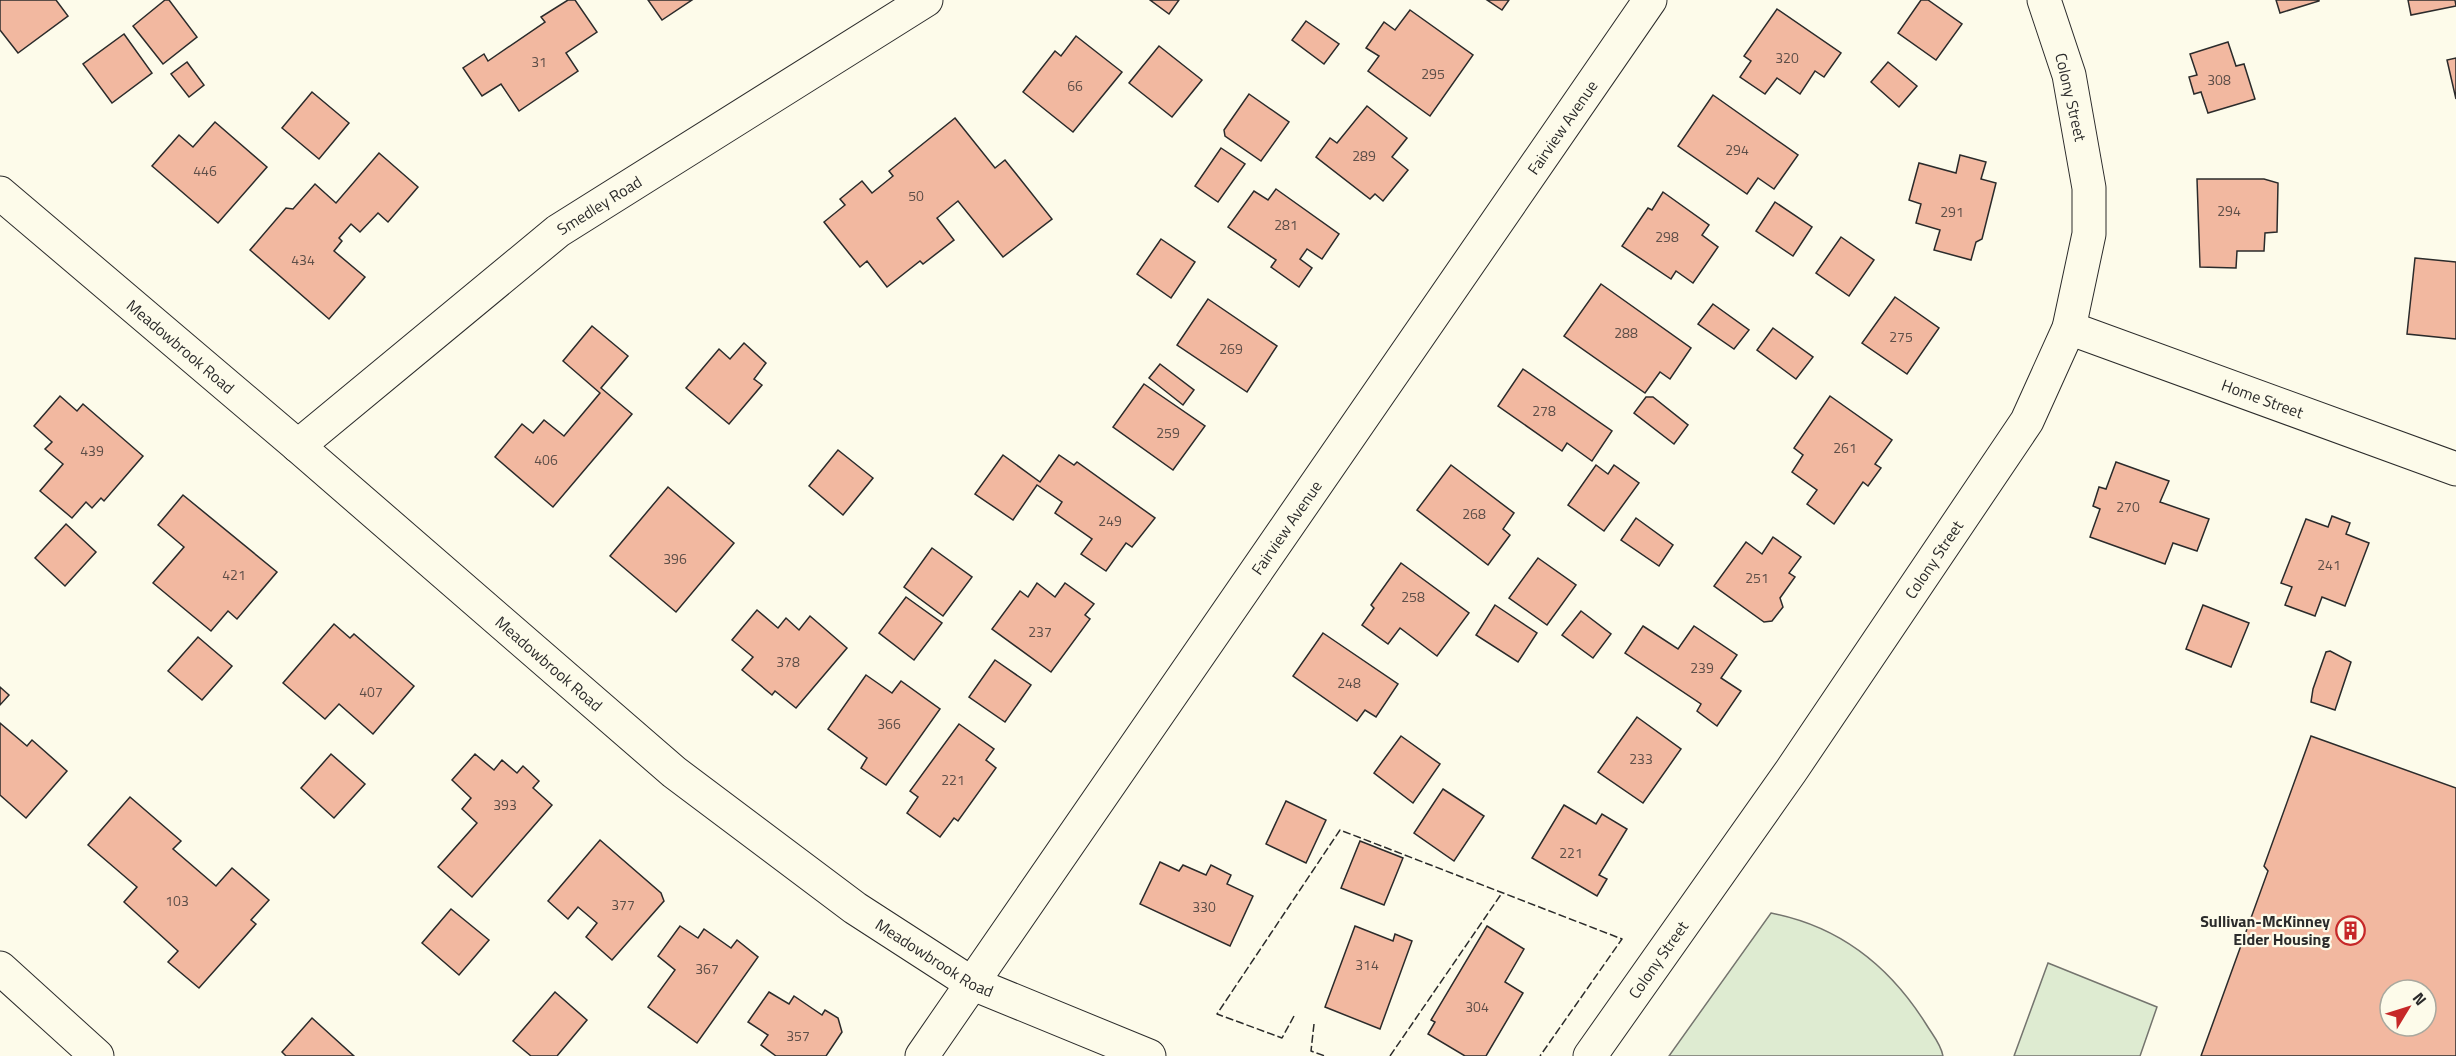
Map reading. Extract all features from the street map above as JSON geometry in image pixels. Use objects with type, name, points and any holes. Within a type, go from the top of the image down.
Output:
[{"type":"street","name":"Smedley Road","points":[[298,446],[558,231],[926,0]]},
{"type":"street","name":"Fairview Avenue","points":[[922,1056],[1650,0]]},
{"type":"street","name":"Colony Street","points":[[1590,1056],[1791,771],[2027,421],[2069,328],[2089,234],[2089,188],[2069,75],[2044,0]]},
{"type":"street","name":"Meadowbrook Road","points":[[0,193],[298,446],[674,772],[855,908],[971,983],[1149,1056]]},
{"type":"street","name":"Home Street","points":[[2069,328],[2456,469]]},
{"type":"street","points":[[0,968],[97,1056]]},
{"type":"green space","points":[[1771,913],[1796,919],[1840,938],[1879,966],[1912,1003],[1936,1039],[1943,1056],[1669,1056]]},
{"type":"green space","points":[[2048,963],[2157,1007],[2140,1056],[2014,1056]]},
{"type":"building","points":[[0,0],[56,0],[68,16],[18,53],[0,30]]},
{"type":"building","points":[[165,0],[169,0],[197,37],[163,64],[133,26]]},
{"type":"building","points":[[568,0],[575,0],[597,32],[566,53],[578,71],[519,111],[501,84],[482,96],[463,68],[484,54],[488,61],[545,22],[541,17]]},
{"type":"building","points":[[648,0],[692,0],[662,20]]},
{"type":"building","points":[[1150,0],[1179,0],[1169,14]]},
{"type":"building","points":[[1487,0],[1509,0],[1502,10]]},
{"type":"building","points":[[1921,0],[1928,0],[1962,24],[1936,60],[1898,33]]},
{"type":"building","points":[[2276,0],[2319,0],[2319,1],[2280,13]]},
{"type":"building","points":[[2408,0],[2455,0],[2456,6],[2411,15]]},
{"type":"building","points":[[1777,9],[1841,53],[1824,77],[1815,71],[1800,94],[1777,78],[1765,94],[1740,77],[1751,61],[1744,56]]},
{"type":"building","points":[[1410,10],[1473,55],[1430,116],[1368,71],[1379,56],[1366,48],[1384,22],[1395,30]]},
{"type":"building","points":[[1306,21],[1339,44],[1324,64],[1292,40]]},
{"type":"building","points":[[124,34],[152,73],[112,103],[83,64]]},
{"type":"building","points":[[1076,36],[1122,72],[1073,132],[1023,92],[1055,51],[1061,56]]},
{"type":"building","points":[[2228,42],[2236,66],[2244,64],[2255,99],[2208,113],[2201,92],[2194,94],[2189,77],[2197,75],[2190,54]]},
{"type":"building","points":[[1159,46],[1202,80],[1172,117],[1129,83]]},
{"type":"building","points":[[2456,58],[2456,99],[2447,60]]},
{"type":"building","points":[[187,62],[204,85],[189,97],[171,74]]},
{"type":"building","points":[[1888,62],[1917,86],[1899,107],[1871,82]]},
{"type":"building","points":[[312,92],[349,123],[319,159],[282,128]]},
{"type":"building","points":[[1249,94],[1289,122],[1261,161],[1225,136],[1224,130]]},
{"type":"building","points":[[1713,95],[1798,155],[1774,189],[1758,178],[1747,194],[1678,146]]},
{"type":"building","points":[[1367,106],[1407,138],[1392,157],[1408,170],[1383,201],[1375,194],[1370,199],[1316,157],[1330,138],[1337,143]]},
{"type":"building","points":[[955,118],[995,168],[1005,160],[1052,219],[1003,257],[958,201],[937,218],[954,240],[923,264],[920,261],[887,287],[867,261],[860,267],[824,222],[845,205],[840,199],[862,181],[872,193],[893,176],[889,171]]},
{"type":"building","points":[[215,122],[267,167],[218,223],[152,166],[179,135],[193,147]]},
{"type":"building","points":[[1221,148],[1245,164],[1218,202],[1195,186]]},
{"type":"building","points":[[379,153],[418,187],[388,222],[378,213],[360,232],[351,224],[339,238],[342,241],[334,251],[365,277],[329,319],[250,250],[286,208],[293,209],[315,184],[336,203]]},
{"type":"building","points":[[1960,155],[1986,162],[1981,179],[1996,183],[1982,239],[1976,242],[1971,260],[1934,250],[1940,230],[1916,223],[1921,204],[1909,200],[1919,163],[1956,173]]},
{"type":"building","points":[[2197,179],[2264,179],[2278,183],[2277,232],[2265,233],[2264,251],[2237,251],[2236,268],[2200,267]]},
{"type":"building","points":[[1276,189],[1339,234],[1322,259],[1307,249],[1300,259],[1312,268],[1299,287],[1271,267],[1276,260],[1228,227],[1254,191],[1268,200]]},
{"type":"building","points":[[1663,192],[1709,225],[1702,235],[1718,247],[1693,283],[1676,271],[1671,279],[1622,246],[1648,208],[1652,210]]},
{"type":"building","points":[[1775,202],[1812,227],[1793,256],[1756,231]]},
{"type":"building","points":[[1841,237],[1874,260],[1849,296],[1816,273]]},
{"type":"building","points":[[1161,239],[1195,262],[1171,298],[1137,274]]},
{"type":"building","points":[[2415,258],[2456,262],[2456,339],[2407,334]]},
{"type":"building","points":[[1601,284],[1691,348],[1670,379],[1660,372],[1645,393],[1564,336]]},
{"type":"building","points":[[1895,297],[1939,328],[1907,374],[1862,343]]},
{"type":"building","points":[[1208,299],[1277,346],[1247,392],[1177,345]]},
{"type":"building","points":[[1713,304],[1749,330],[1734,349],[1698,324]]},
{"type":"building","points":[[592,326],[628,356],[601,388],[632,414],[553,507],[495,457],[522,424],[533,433],[544,420],[564,436],[600,393],[563,361]]},
{"type":"building","points":[[1773,328],[1813,357],[1796,379],[1757,350]]},
{"type":"building","points":[[744,343],[766,363],[754,379],[762,385],[729,424],[686,388],[719,349],[730,359]]},
{"type":"building","points":[[1160,364],[1194,390],[1183,405],[1149,378]]},
{"type":"building","points":[[1523,369],[1612,431],[1592,461],[1567,443],[1562,451],[1498,406]]},
{"type":"building","points":[[1144,384],[1205,426],[1173,470],[1113,427]]},
{"type":"building","points":[[60,396],[77,411],[83,404],[143,456],[104,501],[101,498],[92,508],[86,502],[72,518],[40,491],[63,464],[45,449],[52,442],[34,426]]},
{"type":"building","points":[[1830,396],[1892,440],[1875,464],[1881,468],[1868,486],[1863,482],[1834,524],[1807,504],[1817,490],[1792,472],[1803,455],[1794,448]]},
{"type":"building","points":[[1646,397],[1653,397],[1688,425],[1674,444],[1634,413]]},
{"type":"building","points":[[838,450],[873,478],[843,515],[809,486]]},
{"type":"building","points":[[1003,455],[1040,482],[1059,455],[1074,465],[1077,462],[1155,518],[1132,547],[1126,543],[1106,571],[1081,554],[1092,539],[1055,513],[1062,502],[1037,485],[1013,520],[975,494]]},
{"type":"building","points":[[2116,462],[2169,481],[2160,502],[2209,519],[2197,551],[2173,543],[2165,564],[2090,537],[2100,509],[2093,506],[2099,487],[2106,489]]},
{"type":"building","points":[[1451,465],[1514,513],[1503,529],[1510,535],[1488,565],[1417,510]]},
{"type":"building","points":[[1596,465],[1608,474],[1614,465],[1639,483],[1604,531],[1568,505]]},
{"type":"building","points":[[668,487],[734,543],[676,612],[610,556]]},
{"type":"building","points":[[183,495],[277,572],[237,619],[228,611],[211,631],[153,583],[184,547],[158,525]]},
{"type":"building","points":[[2332,516],[2350,523],[2346,534],[2369,543],[2345,606],[2322,597],[2315,616],[2285,605],[2292,587],[2281,583],[2306,519],[2328,527]]},
{"type":"building","points":[[1636,518],[1673,545],[1659,566],[1621,540]]},
{"type":"building","points":[[66,524],[96,552],[65,586],[35,558]]},
{"type":"building","points":[[1773,537],[1801,557],[1789,573],[1795,577],[1780,598],[1783,607],[1772,621],[1764,622],[1714,586],[1746,542],[1762,554]]},
{"type":"building","points":[[932,548],[972,577],[943,616],[904,587]]},
{"type":"building","points":[[1538,558],[1576,585],[1547,625],[1509,598]]},
{"type":"building","points":[[1401,563],[1469,613],[1437,656],[1400,628],[1388,644],[1362,625],[1374,608],[1371,605]]},
{"type":"building","points":[[1037,583],[1055,597],[1065,583],[1094,604],[1085,615],[1090,619],[1051,672],[992,629],[1020,591],[1028,597]]},
{"type":"building","points":[[906,597],[942,623],[914,660],[879,633]]},
{"type":"building","points":[[1495,605],[1537,633],[1518,662],[1476,635]]},
{"type":"building","points":[[2203,605],[2249,623],[2231,667],[2186,649]]},
{"type":"building","points":[[757,610],[778,628],[786,618],[799,630],[810,616],[847,648],[796,708],[775,691],[772,695],[742,670],[753,657],[732,640]]},
{"type":"building","points":[[1581,611],[1611,634],[1593,658],[1562,635]]},
{"type":"building","points":[[334,624],[350,638],[354,634],[414,686],[373,734],[339,704],[325,719],[283,683]]},
{"type":"building","points":[[1643,626],[1678,649],[1694,626],[1737,655],[1721,678],[1741,691],[1717,726],[1697,711],[1701,704],[1625,653]]},
{"type":"building","points":[[1323,633],[1398,684],[1376,717],[1365,710],[1357,721],[1293,676]]},
{"type":"building","points":[[198,637],[232,666],[202,700],[168,671]]},
{"type":"building","points":[[2330,651],[2351,662],[2335,710],[2311,702],[2313,689],[2326,652]]},
{"type":"building","points":[[995,660],[1031,685],[1005,722],[969,697]]},
{"type":"building","points":[[866,675],[892,693],[901,681],[940,709],[886,785],[861,768],[867,758],[828,729]]},
{"type":"building","points":[[0,687],[9,695],[0,705]]},
{"type":"building","points":[[1637,717],[1681,749],[1643,803],[1598,772]]},
{"type":"building","points":[[0,723],[27,746],[32,740],[67,771],[26,818],[0,795]]},
{"type":"building","points":[[959,724],[994,749],[986,760],[996,768],[958,821],[954,818],[940,837],[907,813],[918,797],[910,791]]},
{"type":"building","points":[[1401,736],[1440,764],[1413,803],[1374,773]]},
{"type":"building","name":"Sullivan-McKinney Elder Housing","points":[[2311,736],[2456,788],[2456,1056],[2201,1056],[2268,871],[2264,866]]},
{"type":"building","points":[[331,754],[365,784],[334,818],[301,788]]},
{"type":"building","points":[[475,754],[494,770],[502,760],[517,773],[523,766],[539,781],[533,788],[552,805],[472,897],[438,867],[477,823],[462,809],[471,798],[452,780]]},
{"type":"building","points":[[1443,789],[1484,816],[1454,861],[1414,833]]},
{"type":"building","points":[[130,797],[181,841],[173,849],[216,886],[232,868],[269,900],[251,920],[256,924],[199,988],[168,962],[178,951],[124,902],[137,887],[88,845]]},
{"type":"building","points":[[1286,801],[1326,820],[1306,863],[1266,844]]},
{"type":"building","points":[[1564,805],[1596,824],[1602,814],[1627,829],[1599,875],[1607,879],[1597,896],[1532,858]]},
{"type":"building","points":[[600,840],[661,893],[664,901],[612,960],[586,937],[597,923],[578,907],[568,919],[548,901]]},
{"type":"building","points":[[1360,841],[1403,858],[1384,905],[1341,888]]},
{"type":"building","points":[[1160,862],[1179,871],[1183,865],[1206,875],[1211,865],[1231,875],[1227,884],[1253,896],[1230,946],[1140,904]]},
{"type":"building","points":[[451,909],[489,940],[459,975],[422,943]]},
{"type":"building","points":[[680,926],[698,938],[704,929],[731,948],[737,940],[758,957],[697,1043],[648,1007],[675,970],[658,956]]},
{"type":"building","points":[[1355,926],[1393,941],[1395,934],[1412,941],[1380,1029],[1325,1007]]},
{"type":"building","points":[[1487,926],[1524,949],[1505,982],[1523,993],[1486,1056],[1465,1056],[1428,1034],[1435,1022],[1431,1020]]},
{"type":"building","points":[[555,992],[587,1020],[557,1056],[531,1056],[513,1041]]},
{"type":"building","points":[[769,992],[789,1004],[794,996],[822,1015],[825,1010],[838,1018],[842,1032],[826,1056],[776,1056],[761,1045],[768,1035],[748,1022]]},
{"type":"building","points":[[312,1018],[354,1056],[286,1056],[282,1052]]},
{"type":"fence","points":[[1294,1016],[1282,1038],[1217,1014],[1340,830],[1622,939],[1540,1056]]},
{"type":"fence","points":[[1390,1056],[1502,893]]},
{"type":"fence","points":[[1314,1024],[1311,1051],[1325,1056]]},
{"type":"place","name":"Sullivan-McKinney Elder Housing","points":[[2351,930]]}]
